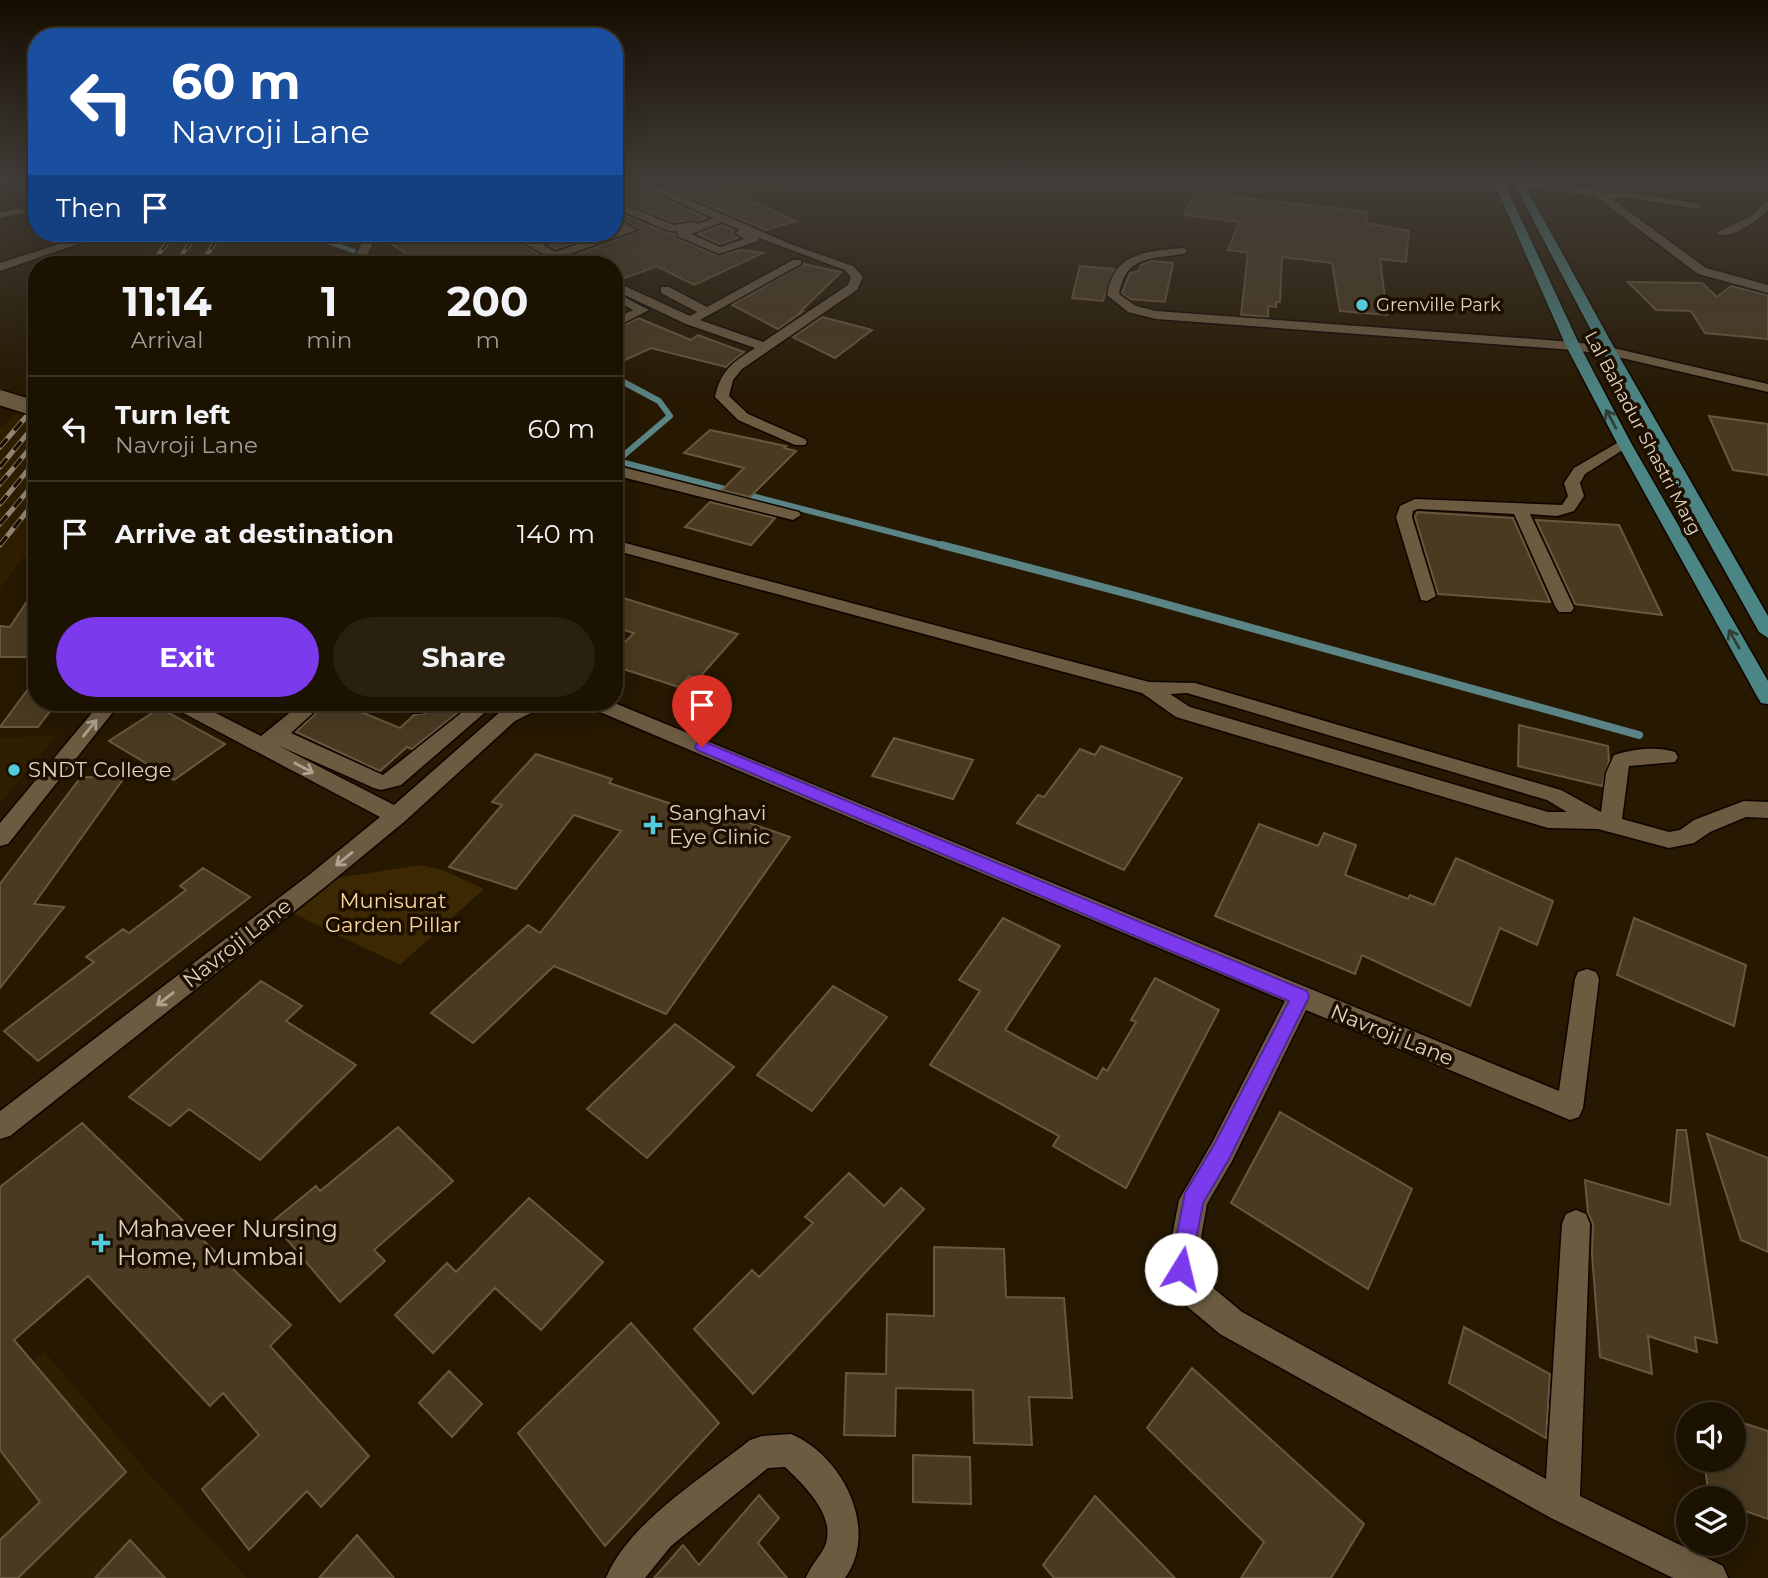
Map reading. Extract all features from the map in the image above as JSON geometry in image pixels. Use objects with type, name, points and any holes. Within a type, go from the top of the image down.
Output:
[{"type":"main road","name":"Lal Bahadur Shastri Marg","points":[[1531,254],[1573,346],[1624,443],[1768,698]]},
{"type":"main road","name":"Lal Bahadur Shastri Marg","points":[[1557,254],[1768,632]]},
{"type":"main road","points":[[1553,302],[1584,304]]},
{"type":"street","points":[[551,254],[554,256],[561,254]]},
{"type":"street","points":[[800,442],[743,417],[722,397],[726,379],[737,366],[853,287],[857,277],[849,268],[808,254]]},
{"type":"street","points":[[1167,254],[1130,260],[1119,272],[1113,285],[1113,295],[1132,309],[1156,315],[1573,346],[1609,351],[1768,388]]},
{"type":"street","points":[[1679,254],[1702,271],[1768,289]]},
{"type":"street","points":[[0,267],[28,258]]},
{"type":"street","points":[[691,321],[797,262]]},
{"type":"street","points":[[623,289],[691,321],[765,347]]},
{"type":"street","points":[[665,290],[707,312]]},
{"type":"street","points":[[662,308],[700,293]]},
{"type":"street","points":[[623,301],[643,309],[623,319]]},
{"type":"street","points":[[0,398],[28,406]]},
{"type":"street","points":[[1427,596],[1404,517],[1406,509],[1424,504],[1557,511],[1568,508],[1576,496],[1572,483],[1579,471],[1624,443]]},
{"type":"street","points":[[623,472],[793,514]]},
{"type":"street","points":[[1520,509],[1565,608]]},
{"type":"street","points":[[623,547],[1149,688],[1188,687],[1553,794],[1605,823]]},
{"type":"street","points":[[1149,688],[1184,712],[1548,820],[1605,823],[1669,840],[1686,837],[1702,826],[1744,809],[1768,810]]},
{"type":"street","points":[[0,838],[104,711]]},
{"type":"street","points":[[201,711],[381,783],[394,780],[476,711]]},
{"type":"street","points":[[270,740],[304,711]]},
{"type":"street","name":"Navroji Lane","points":[[0,1127],[397,816],[515,711]]},
{"type":"street","name":"Navroji Lane","points":[[617,711],[1570,1108],[1587,979]]},
{"type":"street","points":[[270,740],[397,816]]},
{"type":"street","points":[[1387,772],[1394,748]]},
{"type":"street","points":[[1605,823],[1621,761],[1647,756],[1668,757]]},
{"type":"street","points":[[1516,811],[1519,784]]},
{"type":"street","points":[[1300,997],[1222,1152],[1193,1200],[1181,1269],[1194,1292],[1231,1323],[1563,1506],[1711,1578]]},
{"type":"street","points":[[1563,1506],[1563,1460],[1576,1224]]},
{"type":"street","points":[[623,1578],[659,1534],[762,1452],[791,1450],[813,1470],[840,1507],[845,1522],[841,1553],[823,1578]]},
{"type":"shaded area","points":[[146,254],[233,254],[231,256],[144,256]]},
{"type":"shaded area","points":[[28,399],[28,552],[0,588],[0,429]]},
{"type":"shaded area","name":"SNDT College","points":[[57,735],[0,803],[0,738]]},
{"type":"shaded area","points":[[44,1351],[151,1476],[247,1578],[0,1578],[0,1392]]},
{"type":"green space","name":"Munisurat Garden Pillar","points":[[421,865],[445,871],[484,889],[400,965],[282,908],[317,881]]},
{"type":"building","points":[[406,254],[539,254],[543,256],[410,256]]},
{"type":"building","points":[[579,254],[712,254],[718,256],[762,254],[694,285],[657,266],[623,279],[623,256],[573,256]]},
{"type":"building","points":[[1248,254],[1407,254],[1406,262],[1380,259],[1387,315],[1340,311],[1332,263],[1282,257],[1280,302],[1276,302],[1276,307],[1268,306],[1268,317],[1241,315]]},
{"type":"building","points":[[1151,261],[1173,263],[1165,302],[1130,299],[1122,293],[1130,273],[1139,271],[1141,265]]},
{"type":"building","points":[[803,264],[841,272],[802,312],[778,329],[732,305]]},
{"type":"building","points":[[1080,266],[1114,269],[1103,301],[1072,298]]},
{"type":"building","points":[[1628,282],[1702,283],[1717,297],[1731,286],[1768,295],[1768,339],[1705,333],[1691,311],[1656,310]]},
{"type":"building","points":[[822,317],[872,330],[835,358],[793,337]]},
{"type":"building","points":[[638,318],[691,340],[698,335],[744,352],[726,367],[651,348],[623,361],[623,326]]},
{"type":"building","points":[[1709,416],[1768,424],[1768,475],[1733,470]]},
{"type":"building","points":[[710,430],[786,446],[784,448],[796,451],[750,497],[722,490],[744,468],[684,453]]},
{"type":"building","points":[[710,502],[775,518],[751,545],[685,527]]},
{"type":"building","points":[[1417,512],[1513,518],[1550,602],[1438,594],[1415,517]]},
{"type":"building","points":[[1536,520],[1619,525],[1662,615],[1575,604]]},
{"type":"building","points":[[623,598],[738,634],[698,679],[689,676],[679,687],[623,669],[623,644],[634,633],[623,630]]},
{"type":"building","points":[[28,600],[28,657],[0,657],[0,626],[10,627]]},
{"type":"building","points":[[28,689],[28,711],[50,711],[38,727],[0,727]]},
{"type":"building","points":[[155,711],[165,711],[225,744],[174,780],[109,741]]},
{"type":"building","points":[[318,711],[361,712],[400,728],[414,715],[426,711],[460,711],[412,749],[407,747],[380,771],[296,732]]},
{"type":"building","points":[[1519,725],[1608,746],[1609,761],[1602,786],[1518,766]]},
{"type":"building","points":[[894,738],[973,760],[953,799],[872,776]]},
{"type":"building","points":[[1101,746],[1182,778],[1124,870],[1017,823],[1038,795],[1044,797],[1080,749],[1095,755]]},
{"type":"building","points":[[536,754],[612,779],[609,783],[713,818],[718,812],[790,837],[666,1014],[554,966],[473,1043],[431,1013],[528,925],[540,933],[621,831],[574,815],[516,889],[449,867],[502,805],[492,802]]},
{"type":"building","points":[[81,777],[124,778],[34,904],[64,907],[0,988],[0,884]]},
{"type":"building","points":[[1259,824],[1318,846],[1324,833],[1356,845],[1345,875],[1408,899],[1410,895],[1434,905],[1456,858],[1553,901],[1537,945],[1500,928],[1470,1006],[1362,955],[1355,974],[1215,916]]},
{"type":"building","points":[[203,868],[250,897],[38,1061],[4,1031],[94,962],[86,957],[123,929],[129,933],[186,890],[180,886]]},
{"type":"building","points":[[1003,918],[1060,946],[1005,1030],[1097,1079],[1103,1068],[1107,1071],[1136,1022],[1131,1020],[1155,978],[1219,1010],[1126,1188],[1053,1146],[1059,1136],[930,1065],[980,991],[959,980]]},
{"type":"building","points":[[1634,918],[1746,965],[1734,1026],[1617,975]]},
{"type":"building","points":[[261,981],[302,1006],[286,1021],[356,1065],[260,1160],[189,1109],[170,1126],[129,1097]]},
{"type":"building","points":[[833,986],[887,1017],[812,1111],[757,1075]]},
{"type":"building","points":[[675,1024],[734,1067],[647,1158],[587,1109]]},
{"type":"building","points":[[1280,1112],[1412,1189],[1368,1289],[1231,1203]]},
{"type":"building","points":[[82,1123],[291,1325],[270,1346],[369,1456],[321,1507],[307,1491],[249,1550],[202,1489],[259,1435],[223,1393],[210,1406],[88,1276],[14,1340],[126,1472],[18,1578],[0,1578],[0,1540],[40,1502],[0,1450],[0,1187]]},
{"type":"building","points":[[398,1127],[453,1181],[374,1250],[385,1261],[340,1302],[272,1222],[316,1186],[320,1191]]},
{"type":"building","points":[[1677,1130],[1686,1130],[1717,1343],[1695,1337],[1697,1352],[1648,1336],[1652,1374],[1600,1357],[1592,1254],[1593,1224],[1588,1213],[1585,1180],[1670,1205]]},
{"type":"building","points":[[1707,1134],[1768,1158],[1768,1252],[1741,1240]]},
{"type":"building","points":[[849,1173],[884,1206],[901,1188],[924,1209],[753,1394],[694,1329],[752,1270],[759,1277],[813,1223],[805,1217]]},
{"type":"building","points":[[529,1198],[603,1262],[541,1330],[495,1288],[433,1353],[395,1315],[447,1263],[456,1272]]},
{"type":"building","points":[[934,1247],[1004,1249],[1006,1297],[1064,1298],[1072,1398],[1029,1397],[1032,1445],[974,1443],[973,1390],[896,1388],[895,1436],[844,1435],[846,1373],[886,1374],[887,1314],[934,1316]]},
{"type":"building","points":[[631,1323],[719,1423],[605,1546],[518,1433]]},
{"type":"building","points":[[1464,1327],[1550,1374],[1546,1438],[1449,1383]]},
{"type":"building","points":[[1192,1368],[1364,1524],[1331,1578],[1241,1578],[1264,1542],[1147,1428]]},
{"type":"building","points":[[449,1371],[482,1404],[452,1437],[419,1403]]},
{"type":"building","points":[[1746,1424],[1768,1431],[1768,1519],[1746,1511],[1746,1486],[1707,1486],[1706,1472],[1746,1472]]},
{"type":"building","points":[[913,1455],[970,1457],[971,1504],[913,1502]]},
{"type":"building","points":[[759,1495],[779,1518],[758,1543],[787,1578],[654,1578],[683,1545],[699,1565]]},
{"type":"building","points":[[1095,1496],[1175,1578],[1054,1578],[1043,1565]]},
{"type":"building","points":[[357,1535],[394,1578],[319,1578]]},
{"type":"building","points":[[130,1540],[165,1578],[95,1578]]},
{"type":"waterway","points":[[361,254],[368,256]]},
{"type":"waterway","points":[[623,382],[659,401],[670,416],[623,456]]},
{"type":"waterway","points":[[623,463],[949,547]]},
{"type":"waterway","points":[[942,545],[1639,735]]},
{"type":"railway","points":[[0,447],[28,414]]},
{"type":"railway","points":[[0,467],[28,433]]},
{"type":"railway","points":[[0,484],[28,451]]},
{"type":"railway","points":[[0,504],[28,470]]},
{"type":"railway","points":[[0,524],[28,491]]},
{"type":"railway","points":[[0,545],[28,510]]},
{"type":"place","name":"Grenville Park","points":[[1362,305]]},
{"type":"place","name":"SNDT College","points":[[14,770]]},
{"type":"place","name":"Sanghavi Eye Clinic","points":[[653,825]]},
{"type":"place","name":"Mahaveer Nursing Home, Mumbai","points":[[101,1243]]},
{"type":"route","points":[[702,747],[1300,997],[1222,1152],[1193,1200],[1181,1269]]}]
